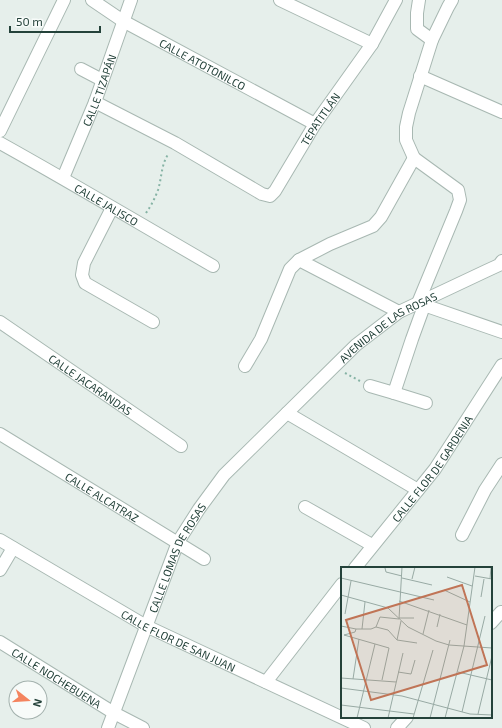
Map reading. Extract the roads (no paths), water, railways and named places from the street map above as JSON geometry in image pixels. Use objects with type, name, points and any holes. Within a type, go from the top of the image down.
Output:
[{"type":"street","points":[[0,131],[64,0]]},
{"type":"street","name":"CALLE ATOTONILCO","points":[[92,0],[123,21],[315,124]]},
{"type":"street","name":"CALLE TIZAPÁN","points":[[63,178],[95,102],[131,0]]},
{"type":"street","points":[[280,0],[372,44]]},
{"type":"street","name":"TEPATITLÁN","points":[[95,102],[175,143],[262,194],[270,196],[275,191],[315,124],[372,44],[396,0]]},
{"type":"street","points":[[419,0],[417,29],[432,40]]},
{"type":"street","points":[[394,393],[412,339],[421,305],[460,200],[458,190],[414,158],[406,140],[406,127],[420,76],[432,40],[452,0]]},
{"type":"street","points":[[82,69],[102,80]]},
{"type":"street","points":[[420,76],[502,112]]},
{"type":"street","name":"CALLE JALISCO","points":[[0,143],[213,266]]},
{"type":"street","points":[[245,366],[262,339],[290,269],[299,260],[330,244],[373,226],[381,217],[414,158]]},
{"type":"street","points":[[112,208],[84,263],[82,275],[85,283],[153,322]]},
{"type":"street","points":[[299,260],[399,312]]},
{"type":"street","name":"AVENIDA DE LAS ROSAS","points":[[287,412],[356,345],[399,312],[421,305],[499,265],[502,261]]},
{"type":"street","points":[[421,305],[502,332]]},
{"type":"street","name":"CALLE JACARANDAS","points":[[0,322],[181,446]]},
{"type":"street","name":"CALLE FLOR DE GARDENIA","points":[[356,567],[435,469],[502,365]]},
{"type":"street","points":[[370,386],[426,403]]},
{"type":"street","points":[[287,412],[418,490]]},
{"type":"street","name":"CALLE LOMAS DE ROSAS","points":[[108,728],[178,542],[199,509],[224,475],[256,445],[287,412]]},
{"type":"street","name":"CALLE ALCATRAZ","points":[[0,434],[204,559]]},
{"type":"street","points":[[462,535],[485,490],[502,464]]},
{"type":"street","points":[[306,507],[372,545]]},
{"type":"street","name":"CALLE FLOR DE SAN JUAN","points":[[0,540],[146,626],[341,717]]},
{"type":"street","points":[[0,570],[13,548]]},
{"type":"street","points":[[266,682],[341,585]]},
{"type":"street","points":[[492,622],[501,612]]},
{"type":"street","name":"CALLE NOCHEBUENA","points":[[0,642],[114,713],[143,728]]},
{"type":"street","name":"CALLE FLOR DE SAN JUAN","points":[[343,718],[364,728]]},
{"type":"street","points":[[397,728],[406,718]]}]
